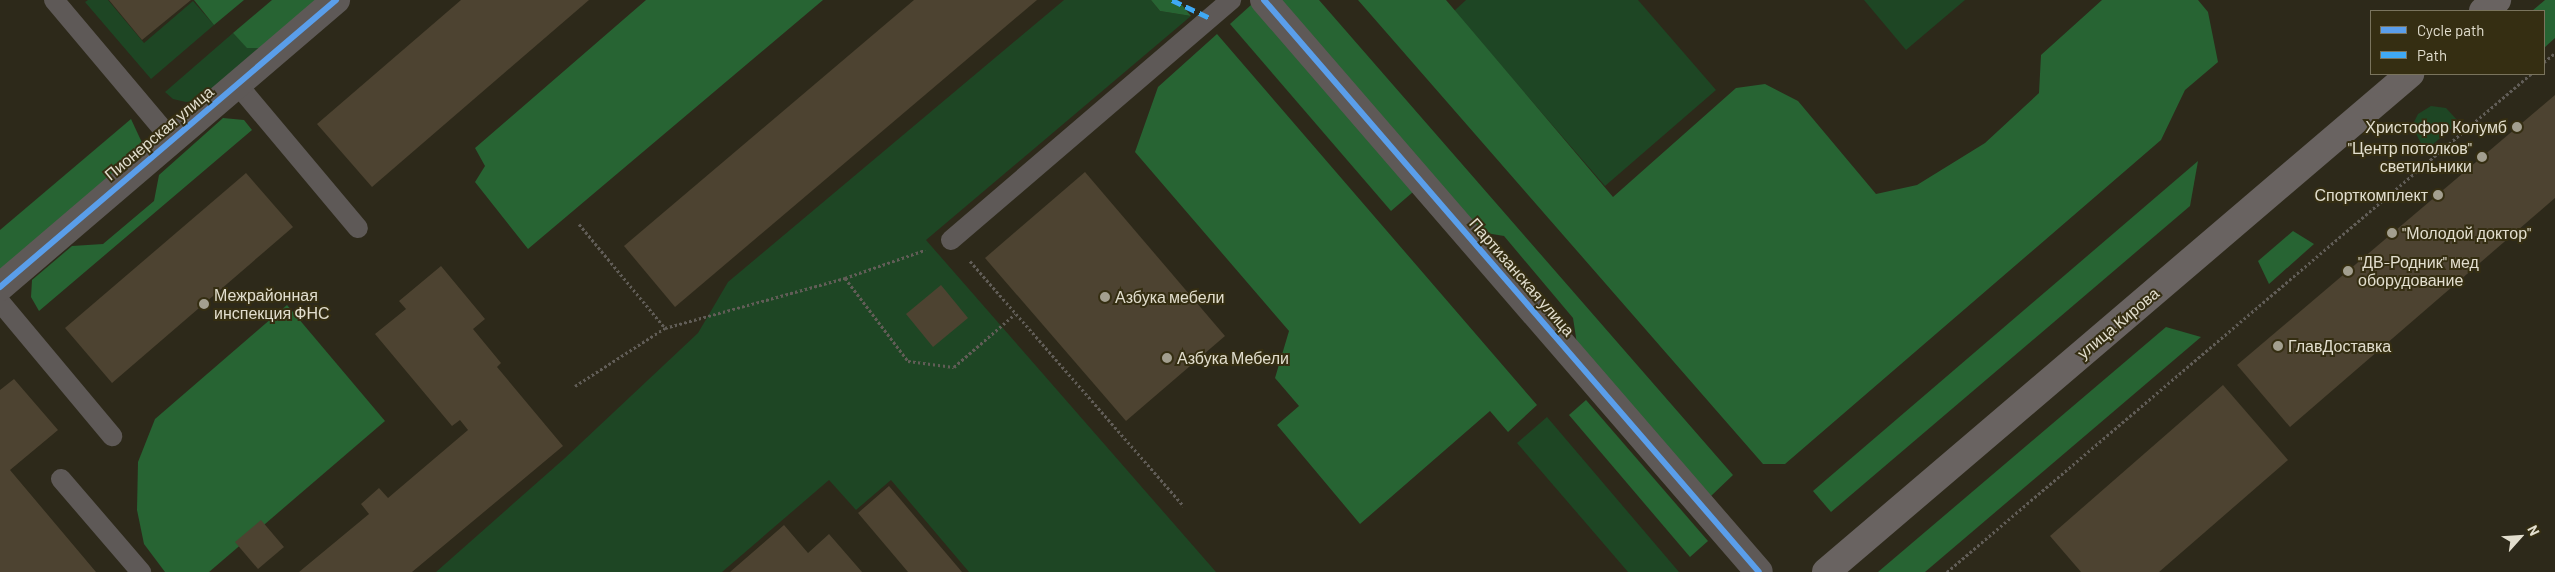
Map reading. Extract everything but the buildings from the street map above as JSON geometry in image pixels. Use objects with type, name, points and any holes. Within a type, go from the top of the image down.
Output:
[{"type":"main road","points":[[2484,10],[2496,0]]},
{"type":"main road","name":"улица Кирова","points":[[1826,572],[2409,75]]},
{"type":"street","name":"Пионерская улица","points":[[0,287],[336,0]]},
{"type":"street","name":"Партизанская улица","points":[[1264,0],[1759,572]]},
{"type":"lane","points":[[54,0],[172,140]]},
{"type":"lane","points":[[951,240],[1231,0]]},
{"type":"lane","points":[[237,84],[358,228]]},
{"type":"lane","points":[[0,302],[112,436]]},
{"type":"lane","points":[[61,479],[141,572]]},
{"type":"path","points":[[2545,61],[2555,53]]},
{"type":"path","points":[[1947,572],[2529,75]]},
{"type":"path","points":[[579,224],[665,328]]},
{"type":"path","points":[[576,386],[665,328],[845,278],[951,240],[1184,506]]},
{"type":"path","points":[[845,278],[908,361],[954,367],[1015,314]]},
{"type":"green space","points":[[88,0],[108,0],[144,43],[193,1],[214,25],[151,79],[85,2]]},
{"type":"green space","points":[[194,0],[244,0],[214,25]]},
{"type":"green space","points":[[272,0],[321,0],[263,48],[247,48],[233,33]]},
{"type":"green space","points":[[646,0],[823,0],[528,249],[475,182],[485,166],[475,148]]},
{"type":"green space","points":[[1064,0],[1151,0],[1160,11],[1191,16],[926,240],[1216,572],[969,572],[891,480],[856,510],[829,480],[722,572],[436,572],[565,458],[698,333],[728,282]]},
{"type":"green space","points":[[1151,0],[1178,0],[1191,16],[1160,11]]},
{"type":"green space","points":[[1277,0],[1319,0],[1733,475],[1711,496],[1577,344],[1573,318],[1504,236],[1480,232]]},
{"type":"green space","points":[[1358,0],[1446,0],[1613,197],[1736,88],[1765,84],[1798,101],[1876,194],[1917,185],[1985,143],[2039,93],[2041,55],[2102,0],[2198,0],[2208,12],[2218,62],[2185,90],[2161,140],[1785,464],[1763,464]]},
{"type":"green space","points":[[1466,0],[1638,0],[1716,90],[1605,186],[1454,11]]},
{"type":"green space","points":[[1864,0],[1965,0],[1906,50]]},
{"type":"green space","points":[[2545,0],[2555,0],[2555,38],[2545,47],[2545,10],[2533,10]]},
{"type":"green space","points":[[1251,5],[1413,192],[1391,211],[1230,24]]},
{"type":"green space","points":[[233,33],[247,47],[263,48],[202,100],[186,102],[173,99],[165,92]]},
{"type":"green space","points":[[1217,34],[1537,405],[1508,432],[1490,411],[1360,524],[1277,425],[1299,406],[1275,378],[1289,331],[1135,152],[1158,87]]},
{"type":"green space","points":[[2431,106],[2446,108],[2459,122],[2425,151],[2412,126],[2418,114]]},
{"type":"green space","points":[[223,118],[244,120],[252,130],[39,311],[31,297],[32,280],[72,246],[103,244],[154,201],[159,175]]},
{"type":"green space","points":[[131,119],[144,147],[0,271],[0,230]]},
{"type":"green space","points":[[2198,161],[2190,206],[1831,512],[1813,491]]},
{"type":"green space","points":[[2293,231],[2314,244],[2269,284],[2258,261]]},
{"type":"green space","points":[[287,305],[385,421],[209,572],[165,572],[144,544],[137,510],[138,462],[155,419]]},
{"type":"green space","points":[[2166,327],[2201,337],[1925,572],[1878,572]]},
{"type":"green space","points":[[1586,400],[1708,541],[1690,557],[1569,415]]},
{"type":"green space","points":[[1547,417],[1679,572],[1628,572],[1517,443]]},
{"type":"marked path","points":[[1172,0],[1210,18]]},
{"type":"cycle path","points":[[0,287],[336,0]]},
{"type":"cycle path","points":[[1264,0],[1759,572]]},
{"type":"place","name":"Христофор Колумб","points":[[2517,127]]},
{"type":"place","name":"\"Центр потолков\" светильники","points":[[2482,157]]},
{"type":"place","name":"Спорткомплект","points":[[2438,195]]},
{"type":"place","name":"\"Молодой доктор\"","points":[[2392,233]]},
{"type":"place","name":"\"ДВ-Родник\" мед оборудование","points":[[2348,271]]},
{"type":"place","name":"Азбука мебели","points":[[1105,297]]},
{"type":"place","name":"Межрайонная инспекция ФНС","points":[[204,304]]},
{"type":"place","name":"ГлавДоставка","points":[[2278,346]]},
{"type":"place","name":"Азбука Мебели","points":[[1167,358]]}]
